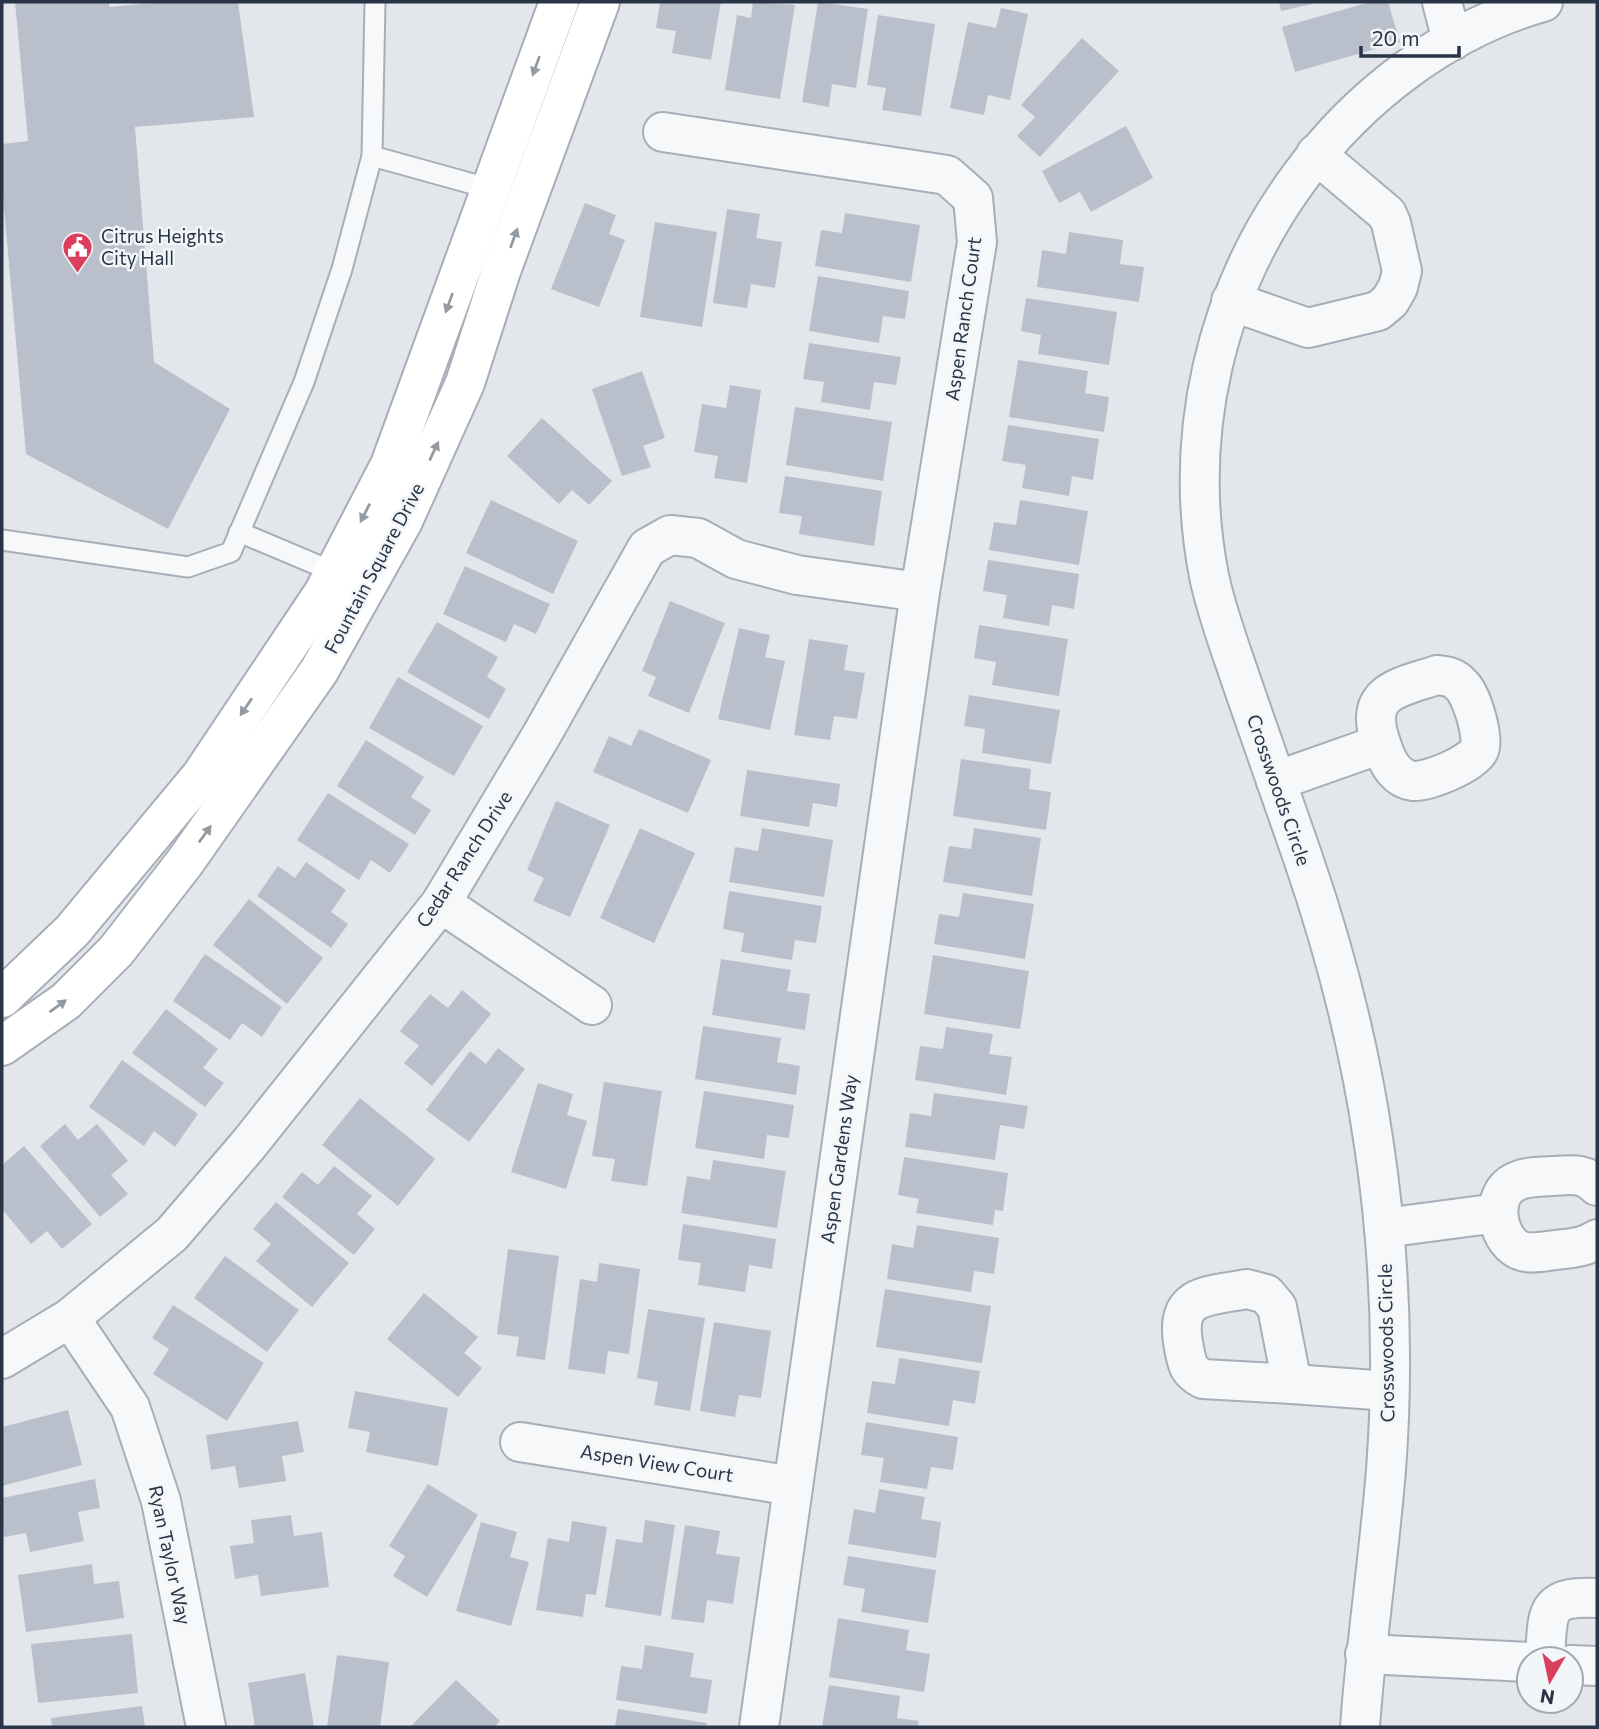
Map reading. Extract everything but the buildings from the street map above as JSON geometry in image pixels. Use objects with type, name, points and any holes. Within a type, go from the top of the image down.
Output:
[{"type":"street","name":"Fountain Square Drive","points":[[2,998],[72,931],[201,776],[324,592],[390,465],[559,2]]},
{"type":"street","name":"Fountain Square Drive","points":[[2,1046],[66,1001],[116,951],[185,862],[320,671],[402,521],[465,383],[506,258],[600,2]]},
{"type":"street","points":[[1442,2],[1452,41]]},
{"type":"street","name":"Crosswoods Circle","points":[[1360,1727],[1385,1470],[1389,1391],[1389,1311],[1384,1228],[1374,1146],[1357,1049],[1331,946],[1209,576],[1200,498],[1200,445],[1210,368],[1231,300],[1255,245],[1316,154],[1367,102],[1408,69],[1452,41],[1523,8],[1543,2]]},
{"type":"street","name":"Aspen Ranch Court","points":[[663,132],[947,175],[973,198],[977,242],[920,592]]},
{"type":"street","points":[[1231,300],[1308,328],[1378,311],[1390,301],[1398,288],[1402,271],[1387,214],[1316,154]]},
{"type":"street","name":"Cedar Ranch Drive","points":[[2,1359],[70,1318],[172,1234],[249,1144],[441,903],[541,736],[647,548],[670,536],[698,538],[736,559],[797,575],[920,592]]},
{"type":"street","name":"Aspen Gardens Way","points":[[758,1727],[920,592]]},
{"type":"street","points":[[1276,781],[1381,744]]},
{"type":"street","points":[[441,903],[592,1005]]},
{"type":"street","points":[[1597,1186],[1589,1177],[1578,1174],[1525,1179],[1513,1183],[1505,1190],[1498,1213],[1506,1239],[1518,1250],[1531,1253],[1586,1247],[1597,1239]]},
{"type":"street","points":[[1384,1228],[1498,1213]]},
{"type":"street","name":"Ryan Taylor Way","points":[[70,1318],[130,1407],[138,1431],[161,1501],[206,1727]]},
{"type":"street","points":[[1292,1384],[1389,1391]]},
{"type":"street","name":"Aspen View Court","points":[[520,1442],[793,1486]]},
{"type":"street","points":[[1546,1645],[1548,1617],[1555,1605],[1567,1598],[1597,1598]]},
{"type":"street","points":[[1365,1654],[1515,1661]]},
{"type":"lane","points":[[2,540],[188,567],[231,552],[304,382],[342,270],[372,156],[375,2]]},
{"type":"lane","points":[[372,156],[491,189]]},
{"type":"lane","points":[[239,532],[334,572]]},
{"type":"place","name":"Citrus Heights City Hall","points":[[78,274]]}]
